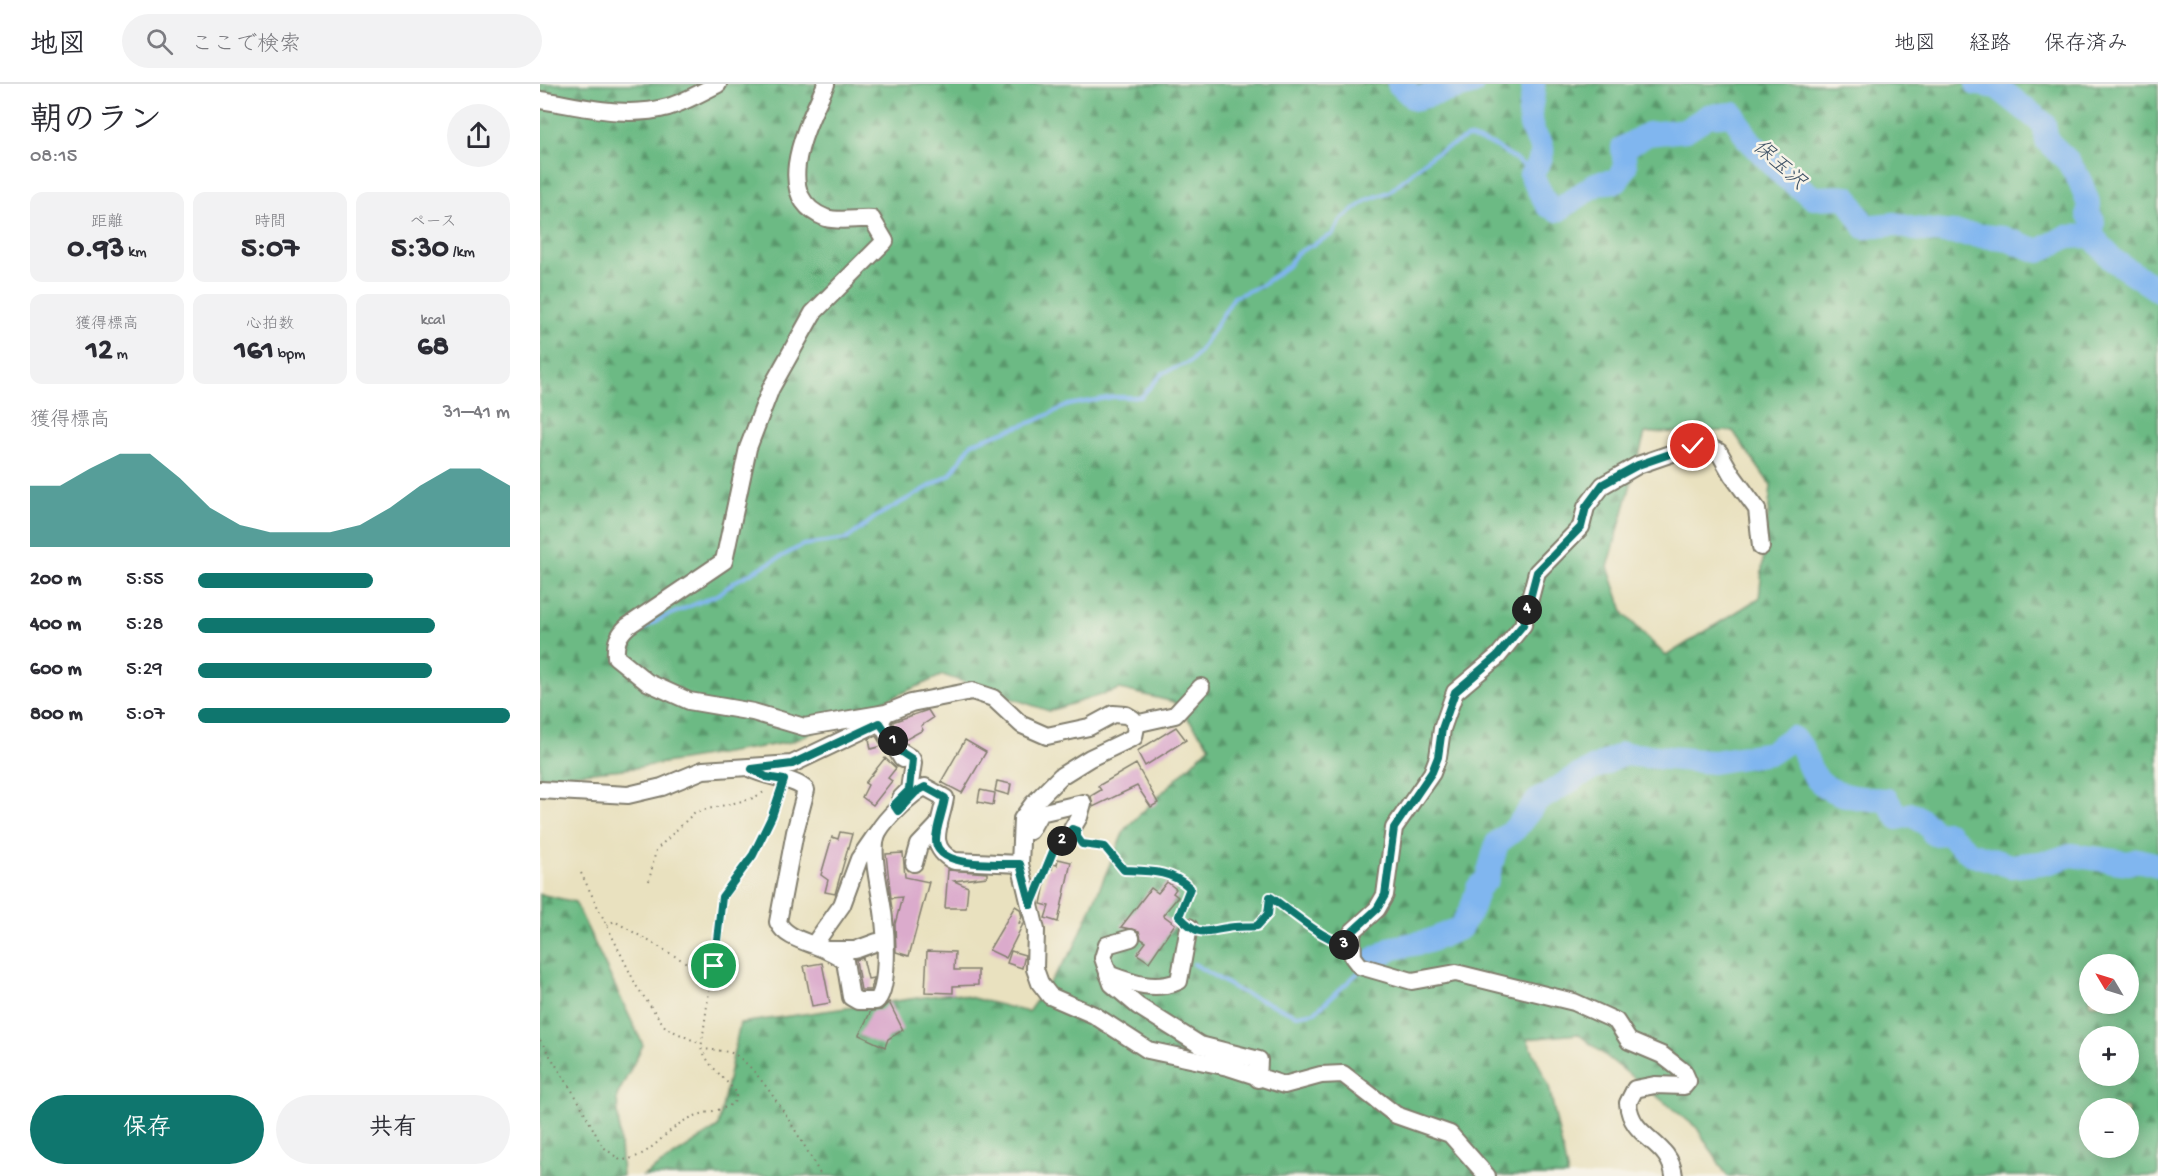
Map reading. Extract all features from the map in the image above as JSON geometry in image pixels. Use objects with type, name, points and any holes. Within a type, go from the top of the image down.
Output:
[{"type":"street","points":[[540,99],[583,109],[653,110],[670,106],[718,84]]},
{"type":"street","points":[[826,84],[799,145],[798,191],[806,204],[828,219],[872,219],[885,241],[813,313],[771,388],[748,448],[724,561],[628,626],[621,633],[615,645],[616,657],[647,682],[689,701],[753,712],[804,727],[883,718]]},
{"type":"street","points":[[1674,1176],[1669,1157],[1634,1126],[1628,1103],[1635,1089],[1656,1085],[1684,1086],[1688,1081],[1684,1072],[1670,1061],[1629,1041],[1616,1021],[1574,1002],[1456,973],[1412,981],[1360,966],[1353,957],[1352,932],[1371,916],[1385,895],[1394,828],[1432,772],[1438,757],[1442,729],[1455,692],[1497,656],[1523,625],[1537,572],[1581,527],[1586,507],[1603,484],[1638,465],[1693,446],[1711,448],[1719,452],[1732,475],[1757,509],[1761,547]]},
{"type":"street","points":[[1135,724],[1174,715],[1201,687]]},
{"type":"street","points":[[540,790],[628,795],[662,787],[703,770],[752,769],[792,764],[911,703],[972,691],[993,698],[1022,725],[1047,736],[1089,727],[1113,714],[1126,715],[1135,724],[1134,737],[1090,758],[1061,776],[1033,804],[1022,819],[1020,864],[1031,905],[1037,951],[1035,969],[1050,996],[1094,1015],[1148,1050],[1228,1067],[1258,1079],[1284,1085],[1321,1075],[1343,1074],[1396,1115],[1450,1134],[1487,1176]]},
{"type":"street","points":[[883,718],[901,756],[912,759],[913,764],[909,790],[894,805],[898,811]]},
{"type":"street","points":[[752,769],[766,777],[784,780],[803,787],[807,796],[795,832],[778,922],[788,936],[821,946],[855,950],[877,942],[885,943]]},
{"type":"street","points":[[821,946],[842,905],[859,859],[877,833],[916,792],[925,787],[952,797],[939,824],[936,842],[939,850],[954,861],[1020,864]]},
{"type":"street","points":[[1020,838],[1029,839],[1032,824],[1040,813],[1083,803],[1072,829]]},
{"type":"street","points":[[914,863],[919,845],[939,824]]},
{"type":"street","points":[[821,946],[845,961],[851,997],[870,1003],[880,998],[883,991],[885,943],[884,918],[876,864],[877,833]]},
{"type":"street","points":[[1108,974],[1151,986],[1168,986],[1179,981],[1189,927]]},
{"type":"street","points":[[1131,938],[1107,945],[1103,958],[1112,984],[1138,1006],[1200,1046],[1259,1060],[1258,1079]]},
{"type":"path","points":[[649,881],[656,850],[695,812],[751,799],[784,780]]},
{"type":"path","points":[[540,1040],[578,1100],[602,1146],[620,1160],[634,1160],[656,1145],[668,1130],[692,1117],[723,1110],[734,1103],[737,1093],[710,1064],[702,1047],[722,897],[753,855],[772,816],[784,780]]},
{"type":"path","points":[[1031,905],[1054,849],[1072,829],[1077,831],[1077,837],[1082,844],[1105,847],[1124,870],[1166,874],[1184,882],[1190,888],[1189,895],[1179,916],[1189,927],[1206,934],[1228,928],[1257,926],[1268,914],[1270,897],[1296,913],[1322,936],[1345,945],[1352,943]]},
{"type":"path","points":[[581,873],[637,987],[666,1028],[702,1047],[733,1053],[751,1068],[806,1146],[820,1176]]},
{"type":"path","points":[[607,926],[614,921],[712,978]]},
{"type":"green space","points":[[540,84],[2158,84],[2158,1176],[1727,1176],[1697,1128],[1578,1034],[1527,1039],[1549,1086],[1568,1176],[643,1176],[718,1127],[740,1023],[953,993],[1028,1012],[1073,950],[1125,829],[1210,746],[1174,702],[1120,689],[1049,711],[943,675],[791,742],[634,768],[540,777]],"holes":[[[1733,431],[1771,486],[1759,598],[1666,656],[1624,614],[1608,567],[1645,433]]]},
{"type":"green space","points":[[540,894],[575,902],[643,1045],[617,1096],[622,1176],[540,1176]]},
{"type":"building","points":[[928,710],[933,718],[921,726],[923,730],[903,741],[892,722]]},
{"type":"building","points":[[1176,727],[1186,740],[1145,766],[1137,751]]},
{"type":"building","points":[[876,736],[882,746],[871,749],[869,739]]},
{"type":"building","points":[[965,740],[986,752],[962,793],[941,782]]},
{"type":"building","points":[[885,758],[896,768],[888,778],[892,781],[873,805],[862,797],[868,785],[865,783]]},
{"type":"building","points":[[1136,764],[1158,803],[1151,807],[1137,786],[1093,807],[1091,796],[1101,790],[1098,786]]},
{"type":"building","points":[[997,781],[1011,784],[1009,795],[995,791]]},
{"type":"building","points":[[980,790],[995,793],[993,805],[978,802]]},
{"type":"building","points":[[840,832],[852,834],[835,894],[825,892],[828,880],[821,875],[832,837],[838,839]]},
{"type":"building","points":[[903,853],[905,877],[929,882],[909,956],[896,952],[895,924],[902,897],[891,898],[886,854]]},
{"type":"building","points":[[1058,859],[1071,862],[1058,922],[1045,918],[1049,906],[1041,904],[1048,868],[1052,869],[1053,864],[1057,865]]},
{"type":"building","points":[[948,870],[987,873],[987,877],[954,881],[968,887],[966,908],[945,908]]},
{"type":"building","points":[[1167,882],[1176,889],[1173,893],[1178,897],[1163,915],[1175,924],[1149,962],[1137,954],[1146,942],[1141,939],[1139,931],[1121,927],[1151,888],[1158,893]]},
{"type":"building","points":[[1015,906],[1020,909],[1022,917],[1019,923],[1023,924],[1006,958],[989,950]]},
{"type":"building","points":[[927,951],[955,952],[954,970],[978,970],[978,985],[953,986],[953,993],[925,992]]},
{"type":"building","points":[[1011,951],[1025,955],[1022,968],[1007,963]]},
{"type":"building","points":[[863,958],[868,979],[874,978],[871,990],[861,990],[856,960]]},
{"type":"building","points":[[822,963],[830,1003],[812,1006],[804,966]]},
{"type":"building","points":[[889,1002],[903,1030],[888,1039],[885,1047],[859,1035],[871,1011],[881,1010]]},
{"type":"waterway","name":"保玉沢","points":[[1399,84],[1415,99],[1472,84]]},
{"type":"waterway","name":"保玉沢","points":[[1533,84],[1530,118],[1532,128],[1541,144],[1542,155],[1531,175],[1547,205],[1558,210],[1598,183],[1617,181],[1625,167],[1623,148],[1648,134],[1686,130],[1708,116],[1733,114],[1748,139],[1783,175],[1814,198],[1847,197],[1865,227],[1895,224],[1914,229],[2003,238],[2039,251],[2066,237],[2092,236],[2113,260],[2158,290]]},
{"type":"waterway","points":[[1977,84],[1997,87],[2044,124],[2047,141],[2068,161],[2080,181],[2089,205],[2088,214],[2093,221],[2092,236]]},
{"type":"waterway","points":[[625,640],[662,618],[719,594],[734,582],[803,545],[847,539],[877,516],[950,475],[972,443],[1035,421],[1068,405],[1113,397],[1141,397],[1163,373],[1190,362],[1201,349],[1234,297],[1260,286],[1288,266],[1297,253],[1333,234],[1341,220],[1367,200],[1389,192],[1431,156],[1468,137],[1493,145],[1533,171]]},
{"type":"waterway","points":[[1371,961],[1393,948],[1429,941],[1460,928],[1471,910],[1478,888],[1487,879],[1497,843],[1515,829],[1537,801],[1576,777],[1623,754],[1713,762],[1770,753],[1792,738],[1802,748],[1817,779],[1825,786],[1844,795],[1887,800],[1898,818],[1912,814],[1928,825],[1934,834],[1947,833],[1970,853],[2011,866],[2050,862],[2071,855],[2128,863],[2138,860],[2158,865]]},
{"type":"waterway","points":[[1194,964],[1239,991],[1297,1015],[1315,1012],[1360,971]]},
{"type":"route","points":[[714,966],[722,897],[753,855],[772,816],[784,780],[766,777],[752,769],[792,764],[856,732],[880,723],[898,750],[912,759],[909,790],[894,805],[898,811],[916,792],[925,787],[945,798],[943,817],[939,824],[936,842],[939,850],[954,861],[1020,864],[1031,905],[1054,849],[1072,829],[1077,831],[1077,837],[1082,844],[1105,847],[1124,870],[1156,872],[1175,876],[1184,882],[1190,888],[1189,895],[1179,916],[1189,927],[1206,934],[1228,928],[1257,926],[1268,914],[1270,897],[1296,913],[1322,936],[1345,945],[1352,943],[1352,932],[1377,909],[1385,895],[1394,828],[1432,772],[1438,757],[1442,729],[1455,692],[1497,656],[1523,625],[1537,572],[1570,541],[1581,527],[1586,507],[1603,484],[1638,465],[1693,446]]}]
